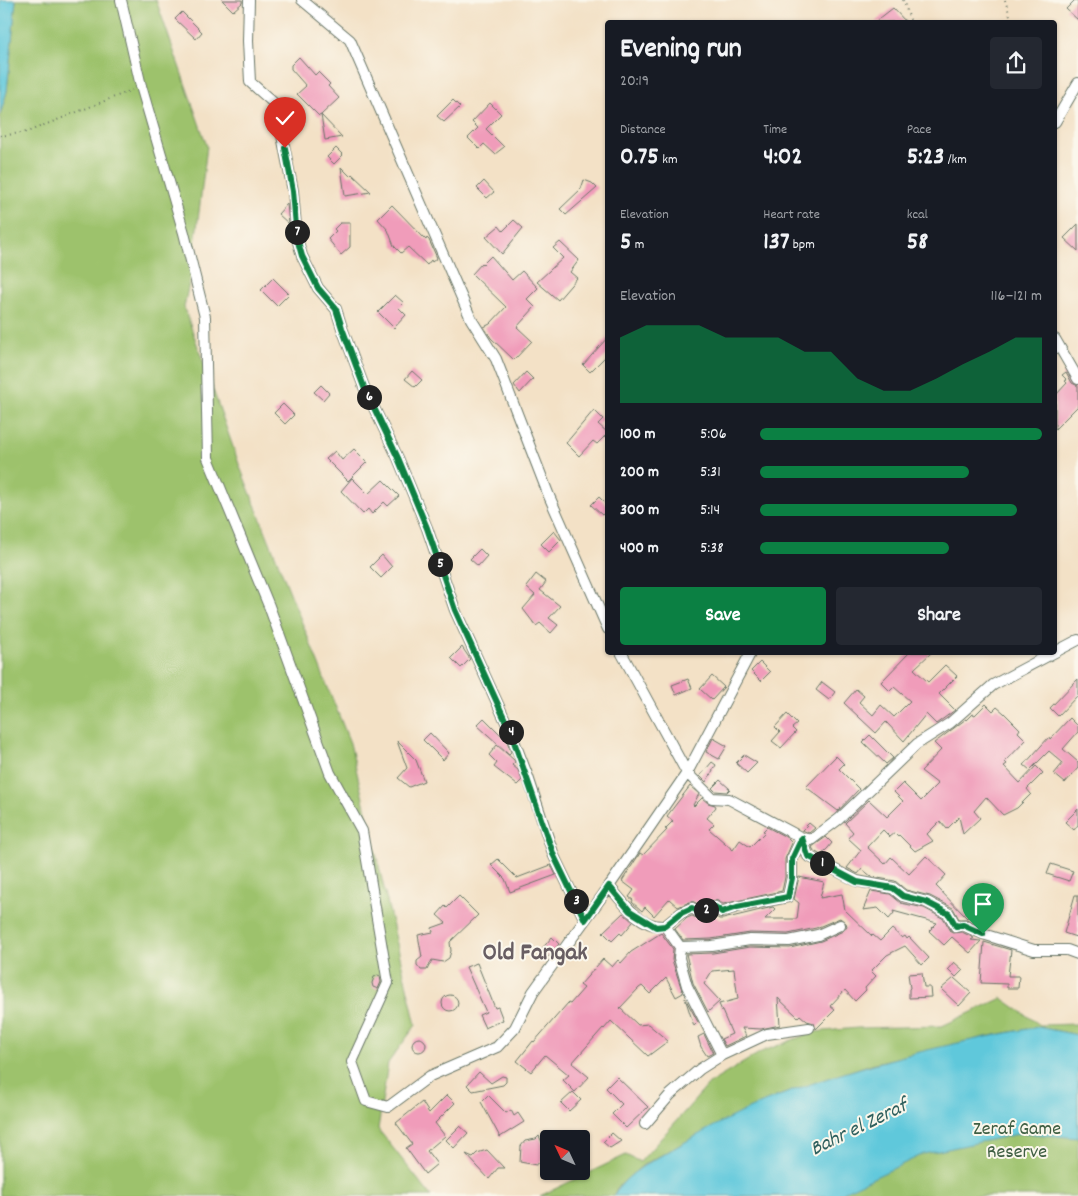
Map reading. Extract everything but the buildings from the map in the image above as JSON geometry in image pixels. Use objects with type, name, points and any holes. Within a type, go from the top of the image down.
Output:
[{"type":"street","points":[[121,0],[141,86],[184,233],[205,317],[208,458],[269,606],[330,773],[362,831],[388,983],[352,1062],[366,1101],[388,1107],[430,1076],[497,1047],[515,1028],[534,992],[687,773],[749,655]]},
{"type":"street","points":[[249,0],[250,82],[276,104],[293,191],[297,238],[302,256],[318,288],[336,309],[364,387],[398,458],[427,528],[455,610],[511,733],[554,856],[585,920]]},
{"type":"street","points":[[302,0],[350,40],[471,319],[496,359],[549,496],[605,621]]},
{"type":"street","points":[[1057,119],[1078,83]]},
{"type":"street","points":[[1057,342],[1078,379]]},
{"type":"street","points":[[1057,651],[1078,640]]},
{"type":"street","points":[[623,655],[687,773],[712,798],[728,798],[802,838],[811,840],[839,819],[917,744],[950,724],[993,685],[1049,655]]},
{"type":"street","points":[[609,886],[630,911],[656,927],[665,926],[681,913],[692,908],[699,912],[715,907],[722,912],[737,907],[788,897],[792,878],[792,859],[802,838]]},
{"type":"street","points":[[802,838],[808,856],[857,882],[893,888],[903,896],[926,902],[949,914],[956,926],[963,925],[983,934],[1034,950],[1067,950],[1078,954]]},
{"type":"street","points":[[665,926],[680,947],[679,958],[688,986],[722,1056]]},
{"type":"street","points":[[680,947],[712,946],[750,940],[789,941],[818,935],[840,926]]},
{"type":"street","points":[[645,1124],[670,1094],[700,1069],[722,1056],[767,1034],[809,1028]]},
{"type":"path","points":[[903,0],[910,20]]},
{"type":"path","points":[[1005,0],[1011,20]]},
{"type":"path","points":[[0,136],[27,132],[141,86]]},
{"type":"green space","points":[[16,0],[156,0],[207,146],[192,269],[184,307],[240,467],[350,743],[416,1025],[388,1063],[378,1129],[431,1196],[0,1196],[0,115],[7,91]]},
{"type":"green space","points":[[1002,998],[1040,1025],[1078,1024],[1078,1035],[1038,1027],[990,1036],[871,1064],[778,1096],[706,1131],[643,1165],[617,1188],[613,1196],[540,1196],[574,1180],[590,1180],[590,1172],[626,1155],[640,1162],[710,1083],[761,1052],[813,1032],[858,1028],[942,1026]]},
{"type":"green space","name":"Zeraf Game Reserve","points":[[1078,1082],[1078,1196],[739,1196]]},
{"type":"water","points":[[0,0],[16,0],[7,91],[0,115]]},
{"type":"water","name":"Bahr el Zeraf","points":[[1038,1027],[1078,1035],[1078,1138],[1023,1133],[924,1154],[835,1196],[613,1196],[633,1173],[715,1126],[766,1101],[810,1084],[907,1055]]},
{"type":"district","name":"Old Fangak","points":[[535,950]]},
{"type":"route","points":[[285,148],[293,191],[297,238],[302,256],[318,288],[336,309],[364,387],[398,458],[427,528],[455,610],[511,733],[528,777],[554,856],[585,920],[609,886],[630,911],[656,927],[665,926],[681,913],[692,908],[699,912],[715,907],[722,912],[737,907],[788,897],[792,878],[792,859],[802,838],[808,856],[857,882],[893,888],[903,896],[926,902],[949,914],[951,921],[956,926],[963,925],[983,934]]}]
